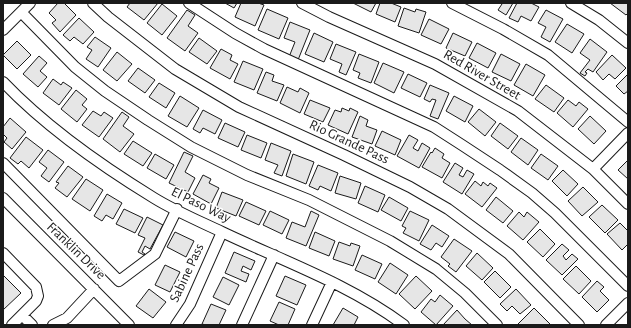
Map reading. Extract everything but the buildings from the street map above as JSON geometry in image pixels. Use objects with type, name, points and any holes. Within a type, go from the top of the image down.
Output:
[{"type":"street","points":[[3,30],[30,3]]},
{"type":"street","name":"Rio Grande Pass","points":[[93,3],[108,17],[175,69],[239,107],[351,158],[410,187],[448,209],[509,254],[579,325]]},
{"type":"street","points":[[189,3],[235,33],[264,49],[434,127],[462,145],[532,193],[555,213],[628,286]]},
{"type":"street","name":"Red River Street","points":[[302,3],[453,73],[518,111],[593,169],[628,204]]},
{"type":"street","points":[[452,3],[503,29],[548,56],[628,122]]},
{"type":"street","points":[[570,3],[599,20],[628,43]]},
{"type":"street","points":[[21,12],[75,67],[105,91],[148,120],[191,146],[247,175],[309,200],[390,241],[436,269],[465,293],[497,325]]},
{"type":"street","name":"El Paso Way","points":[[3,82],[20,99],[74,145],[155,198],[222,232],[332,282],[388,312],[404,325]]},
{"type":"street","points":[[593,169],[628,133]]},
{"type":"street","points":[[3,163],[120,280],[155,254],[177,209]]},
{"type":"street","name":"Franklin Drive","points":[[3,198],[129,325]]},
{"type":"street","name":"Sabine Pass","points":[[176,325],[190,304],[222,232]]},
{"type":"street","points":[[3,253],[36,287],[38,296],[36,301],[12,325]]},
{"type":"street","points":[[242,325],[274,255]]},
{"type":"street","points":[[312,325],[332,282]]},
{"type":"street","points":[[53,325],[67,318],[94,289]]},
{"type":"street","points":[[606,325],[628,303]]},
{"type":"street","points":[[22,315],[32,325]]}]
